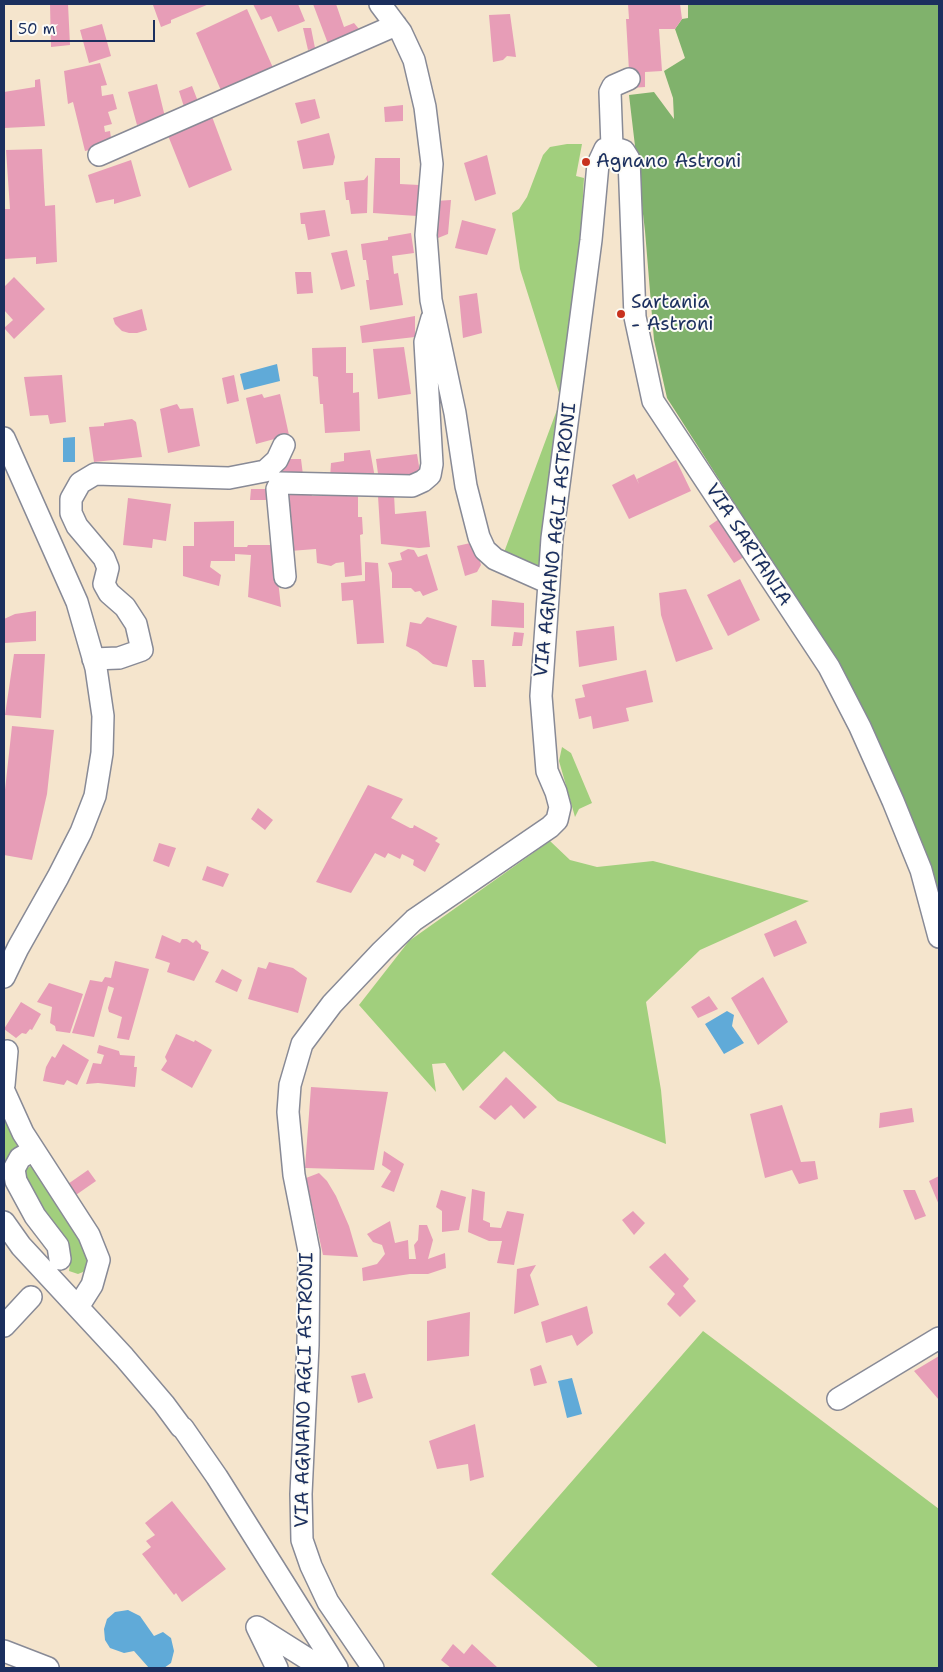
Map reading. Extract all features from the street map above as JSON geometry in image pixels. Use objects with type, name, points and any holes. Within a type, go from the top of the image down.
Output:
[{"type":"street","points":[[380,4],[396,25],[414,60],[425,107],[432,164],[426,235],[431,300],[455,413],[466,486],[479,537],[485,550],[495,559],[548,583]]},
{"type":"street","points":[[99,155],[396,25]]},
{"type":"street","points":[[612,147],[610,92],[613,86],[629,79]]},
{"type":"street","name":"VIA AGNANO AGLI ASTRONI","points":[[373,1668],[328,1602],[311,1566],[302,1540],[301,1494],[308,1345],[309,1251],[293,1166],[288,1112],[290,1085],[302,1044],[332,1004],[382,951],[414,920],[550,827],[557,820],[560,807],[547,771],[541,696],[548,583],[598,164],[605,149],[612,147]]},
{"type":"street","name":"VIA SARTANIA","points":[[612,147],[624,151],[629,159],[635,316],[653,400],[829,667],[860,727],[893,801],[921,870],[939,937]]},
{"type":"street","points":[[285,577],[277,489],[280,483],[412,486],[423,481],[430,474],[432,464],[425,342],[434,313]]},
{"type":"street","points":[[4,438],[74,594],[93,659],[103,716],[102,753],[95,796],[81,832],[4,977]]},
{"type":"street","points":[[93,659],[119,658],[142,650],[136,624],[125,607],[108,593],[104,584],[108,568],[104,558],[77,526],[71,514],[71,499],[80,484],[95,474],[228,478],[265,471],[277,460],[284,445]]},
{"type":"street","points":[[4,1085],[7,1051]]},
{"type":"street","points":[[4,1091],[23,1133],[89,1235],[99,1260],[92,1285],[78,1306]]},
{"type":"street","points":[[34,1150],[20,1158],[14,1170],[16,1181],[35,1216],[58,1246],[60,1259]]},
{"type":"street","points":[[4,1222],[21,1246],[130,1363],[182,1428],[217,1477],[337,1668]]},
{"type":"street","points":[[4,1326],[31,1297]]},
{"type":"street","points":[[838,1399],[939,1338]]},
{"type":"street","points":[[277,1668],[257,1627],[322,1668]]},
{"type":"street","points":[[4,1651],[48,1668]]},
{"type":"green space","points":[[688,4],[939,4],[939,904],[908,810],[843,673],[667,398],[654,340],[645,231],[629,95],[654,92],[674,119],[673,98],[664,71],[685,58],[675,29],[682,19],[688,18]]},
{"type":"green space","points":[[582,144],[576,176],[584,178],[578,286],[540,572],[503,555],[561,399],[520,269],[512,213],[519,209],[527,197],[543,155],[550,147]]},
{"type":"green space","points":[[562,747],[571,753],[592,803],[579,809],[575,817],[559,761]]},
{"type":"green space","points":[[550,841],[570,860],[597,867],[653,861],[809,901],[700,950],[646,1002],[661,1090],[666,1144],[558,1101],[504,1051],[463,1091],[445,1063],[432,1064],[436,1092],[359,1005],[409,941]]},
{"type":"green space","points":[[4,1113],[21,1149],[6,1176],[4,1174]]},
{"type":"green space","points":[[31,1166],[43,1173],[92,1258],[88,1267],[83,1272],[78,1274],[69,1271],[70,1264],[66,1250],[21,1182],[24,1170]]},
{"type":"green space","points":[[703,1331],[939,1509],[939,1668],[599,1668],[491,1574]]},
{"type":"water","points":[[277,364],[280,381],[244,390],[240,374]]},
{"type":"water","points":[[75,437],[75,462],[63,462],[63,438]]},
{"type":"water","points":[[727,1011],[734,1015],[732,1026],[744,1043],[724,1054],[705,1024]]},
{"type":"water","points":[[572,1378],[582,1414],[567,1418],[558,1381]]},
{"type":"water","points":[[128,1610],[140,1616],[154,1636],[163,1632],[171,1638],[174,1651],[171,1663],[164,1668],[149,1668],[134,1651],[124,1653],[110,1648],[105,1640],[104,1629],[107,1619],[115,1612]]},
{"type":"building","points":[[50,4],[68,4],[70,45],[51,47]]},
{"type":"building","points":[[209,4],[171,20],[171,23],[161,27],[153,5]]},
{"type":"building","points":[[253,4],[298,4],[305,21],[278,32],[271,16],[261,20]]},
{"type":"building","points":[[313,4],[336,4],[344,27],[354,23],[364,35],[330,49]]},
{"type":"building","points":[[628,4],[680,4],[682,19],[675,29],[659,29],[662,71],[645,72],[645,87],[630,88],[626,19],[629,19]]},
{"type":"building","points":[[247,9],[274,70],[223,95],[196,33]]},
{"type":"building","points":[[510,14],[516,57],[507,56],[503,60],[493,62],[489,15]]},
{"type":"building","points":[[102,24],[111,56],[89,63],[80,30]]},
{"type":"building","points":[[303,28],[311,28],[315,48],[308,50]]},
{"type":"building","points":[[100,63],[107,85],[101,86],[102,96],[113,94],[117,109],[108,112],[112,124],[104,126],[105,132],[110,131],[112,145],[85,151],[73,102],[68,104],[64,71]]},
{"type":"building","points":[[40,79],[45,126],[4,128],[4,92],[35,87],[35,80]]},
{"type":"building","points":[[157,84],[165,117],[137,125],[128,92]]},
{"type":"building","points":[[192,86],[199,104],[185,110],[179,91]]},
{"type":"building","points":[[315,99],[320,118],[301,124],[295,103]]},
{"type":"building","points":[[403,105],[403,121],[385,122],[384,107]]},
{"type":"building","points":[[211,114],[232,170],[189,188],[167,133]]},
{"type":"building","points":[[329,133],[335,157],[333,165],[303,169],[297,141]]},
{"type":"building","points":[[42,149],[45,206],[55,205],[57,262],[36,264],[36,257],[4,259],[4,209],[10,209],[6,150]]},
{"type":"building","points":[[487,155],[496,194],[475,201],[464,163]]},
{"type":"building","points":[[375,158],[400,158],[400,184],[419,185],[417,216],[373,213]]},
{"type":"building","points":[[131,160],[141,196],[114,204],[114,199],[96,203],[88,175]]},
{"type":"building","points":[[368,175],[367,213],[351,214],[349,200],[346,200],[344,182],[364,180]]},
{"type":"building","points":[[451,200],[448,234],[433,240],[435,201]]},
{"type":"building","points":[[325,210],[330,236],[308,240],[305,224],[301,224],[300,213]]},
{"type":"building","points":[[462,220],[496,229],[487,255],[455,248]]},
{"type":"building","points":[[411,233],[414,253],[392,256],[394,274],[398,273],[403,305],[370,310],[366,280],[369,280],[366,260],[363,260],[361,244],[388,240],[388,237]]},
{"type":"building","points":[[347,250],[355,286],[341,290],[331,253]]},
{"type":"building","points":[[295,272],[311,272],[313,293],[297,294]]},
{"type":"building","points":[[14,277],[45,309],[14,339],[4,328],[13,320],[4,310],[4,287]]},
{"type":"building","points":[[477,293],[482,333],[463,338],[459,296]]},
{"type":"building","points":[[142,309],[147,330],[129,333],[122,331],[115,324],[113,318]]},
{"type":"building","points":[[415,316],[415,337],[362,343],[360,326]]},
{"type":"building","points":[[346,347],[346,373],[353,373],[353,393],[359,392],[360,431],[325,433],[323,404],[320,404],[318,377],[313,376],[312,348]]},
{"type":"building","points":[[404,347],[411,394],[378,399],[373,349]]},
{"type":"building","points":[[62,375],[66,422],[50,424],[48,415],[30,416],[24,377]]},
{"type":"building","points":[[234,375],[239,401],[227,404],[222,378]]},
{"type":"building","points":[[262,394],[264,398],[280,394],[289,435],[256,444],[246,398]]},
{"type":"building","points":[[177,404],[180,409],[193,408],[200,446],[168,453],[160,409]]},
{"type":"building","points":[[132,419],[136,422],[142,457],[94,462],[89,427],[104,426],[104,423]]},
{"type":"building","points":[[370,450],[375,478],[330,478],[331,463],[344,461],[344,453]]},
{"type":"building","points":[[417,454],[420,472],[408,480],[379,481],[376,459]]},
{"type":"building","points":[[283,459],[301,459],[303,475],[283,475]]},
{"type":"building","points":[[676,460],[691,491],[629,519],[612,485],[634,474],[639,484],[637,479]]},
{"type":"building","points":[[251,489],[269,489],[269,500],[250,500]]},
{"type":"building","points":[[289,490],[311,491],[312,496],[358,494],[358,517],[362,517],[363,534],[360,535],[362,575],[345,577],[344,562],[331,566],[317,563],[316,549],[290,551]]},
{"type":"building","points":[[394,494],[395,514],[426,511],[430,547],[419,548],[381,544],[378,496]]},
{"type":"building","points":[[128,498],[171,504],[166,541],[153,539],[152,548],[123,545]]},
{"type":"building","points":[[719,519],[744,557],[734,563],[709,526]]},
{"type":"building","points":[[234,521],[234,547],[274,545],[281,607],[248,597],[251,555],[235,554],[235,561],[211,561],[210,567],[221,575],[219,586],[183,576],[183,546],[194,546],[194,522]]},
{"type":"building","points":[[475,542],[481,565],[477,572],[465,576],[457,546]]},
{"type":"building","points":[[408,549],[414,550],[418,557],[427,554],[438,590],[423,596],[420,591],[415,592],[411,588],[392,588],[392,573],[388,563],[402,560],[400,553]]},
{"type":"building","points":[[365,562],[378,563],[384,643],[357,644],[353,600],[342,601],[341,583],[365,581]]},
{"type":"building","points":[[740,579],[760,620],[728,636],[707,595]]},
{"type":"building","points":[[686,589],[713,649],[676,662],[661,615],[659,593]]},
{"type":"building","points":[[492,600],[524,603],[524,628],[491,626]]},
{"type":"building","points":[[36,611],[36,641],[4,643],[4,619],[15,614]]},
{"type":"building","points":[[427,617],[457,626],[447,667],[433,664],[417,651],[406,646],[410,622],[421,624]]},
{"type":"building","points":[[614,626],[617,660],[579,667],[576,631]]},
{"type":"building","points":[[514,632],[524,633],[522,646],[512,646]]},
{"type":"building","points":[[14,654],[45,654],[41,718],[5,715]]},
{"type":"building","points":[[472,660],[484,660],[486,687],[474,687]]},
{"type":"building","points":[[646,670],[653,702],[626,708],[629,721],[593,729],[591,716],[579,719],[575,699],[585,697],[582,685]]},
{"type":"building","points":[[12,726],[54,730],[47,794],[32,860],[4,855],[4,799]]},
{"type":"building","points":[[368,785],[403,799],[391,818],[410,828],[413,828],[414,825],[438,838],[435,841],[440,844],[425,872],[413,865],[414,860],[402,854],[400,859],[388,853],[385,858],[375,853],[351,893],[316,882]]},
{"type":"building","points":[[258,808],[273,820],[265,830],[251,819]]},
{"type":"building","points":[[159,843],[176,848],[169,867],[153,861]]},
{"type":"building","points":[[207,866],[229,874],[223,887],[202,880]]},
{"type":"building","points":[[796,920],[807,943],[774,957],[764,934]]},
{"type":"building","points":[[162,935],[180,943],[182,939],[187,939],[193,943],[196,940],[201,945],[201,949],[209,952],[194,981],[167,972],[170,963],[155,958]]},
{"type":"building","points":[[115,961],[149,969],[129,1040],[117,1038],[122,1017],[109,1012],[108,1008],[114,988],[108,986],[94,1037],[72,1033],[90,980],[102,982],[105,977],[111,978]]},
{"type":"building","points":[[269,962],[293,968],[307,978],[298,1013],[248,999],[258,967],[266,969]]},
{"type":"building","points":[[222,969],[242,980],[237,992],[215,982]]},
{"type":"building","points":[[763,977],[788,1022],[758,1045],[731,998]]},
{"type":"building","points":[[49,983],[83,994],[70,1033],[56,1031],[55,1026],[50,1023],[52,1007],[37,1002]]},
{"type":"building","points":[[709,996],[718,1009],[698,1018],[691,1007]]},
{"type":"building","points":[[21,1002],[41,1014],[32,1030],[30,1029],[26,1034],[22,1033],[16,1038],[4,1029]]},
{"type":"building","points":[[176,1034],[194,1042],[195,1040],[212,1050],[192,1088],[161,1070],[167,1061],[165,1057]]},
{"type":"building","points":[[63,1044],[89,1060],[77,1085],[67,1080],[64,1085],[43,1081],[46,1067],[52,1056],[55,1058]]},
{"type":"building","points":[[99,1045],[119,1051],[120,1055],[135,1056],[134,1067],[137,1067],[135,1087],[98,1083],[86,1084],[93,1063],[101,1064],[104,1055],[97,1053]]},
{"type":"building","points":[[506,1077],[537,1107],[524,1119],[511,1105],[495,1120],[479,1107]]},
{"type":"building","points":[[311,1087],[388,1092],[374,1170],[305,1168]]},
{"type":"building","points":[[782,1105],[801,1162],[815,1161],[818,1179],[799,1184],[792,1170],[765,1178],[750,1114]]},
{"type":"building","points":[[912,1108],[914,1122],[879,1128],[880,1113]]},
{"type":"building","points":[[384,1151],[404,1164],[394,1192],[381,1187],[391,1171],[382,1165]]},
{"type":"building","points":[[88,1170],[96,1181],[73,1197],[65,1186]]},
{"type":"building","points":[[319,1173],[327,1181],[336,1196],[349,1226],[358,1257],[323,1255],[306,1178]]},
{"type":"building","points":[[939,1176],[939,1205],[929,1181]]},
{"type":"building","points":[[472,1189],[485,1192],[483,1220],[490,1223],[490,1227],[501,1228],[507,1211],[524,1214],[514,1265],[497,1263],[502,1241],[489,1241],[468,1232]]},
{"type":"building","points":[[441,1190],[466,1197],[459,1230],[442,1232],[442,1211],[436,1207]]},
{"type":"building","points":[[903,1190],[915,1190],[926,1216],[915,1220]]},
{"type":"building","points":[[633,1211],[645,1223],[634,1235],[622,1220]]},
{"type":"building","points":[[390,1221],[395,1243],[408,1240],[409,1259],[416,1259],[414,1245],[418,1240],[419,1225],[427,1225],[433,1240],[428,1259],[445,1253],[446,1268],[428,1274],[410,1274],[363,1281],[362,1268],[377,1264],[385,1254],[382,1245],[373,1242],[367,1234]]},
{"type":"building","points":[[665,1253],[689,1279],[683,1286],[696,1301],[680,1317],[667,1304],[675,1294],[649,1267]]},
{"type":"building","points":[[536,1265],[530,1275],[539,1305],[514,1314],[517,1269]]},
{"type":"building","points":[[587,1306],[593,1333],[577,1346],[572,1335],[546,1343],[541,1322]]},
{"type":"building","points":[[470,1312],[469,1356],[427,1361],[427,1321]]},
{"type":"building","points":[[939,1356],[939,1400],[914,1371]]},
{"type":"building","points":[[541,1365],[547,1383],[534,1386],[530,1369]]},
{"type":"building","points":[[365,1373],[373,1398],[358,1403],[351,1376]]},
{"type":"building","points":[[475,1424],[484,1477],[470,1481],[468,1464],[437,1469],[429,1441]]},
{"type":"building","points":[[172,1501],[226,1569],[182,1602],[176,1593],[174,1595],[142,1554],[151,1547],[146,1541],[155,1535],[145,1523]]},
{"type":"building","points":[[453,1644],[464,1654],[472,1644],[498,1668],[451,1668],[441,1660]]},
{"type":"place","name":"Agnano Astroni","points":[[586,162]]},
{"type":"place","name":"Sartania - Astroni","points":[[621,314]]}]
